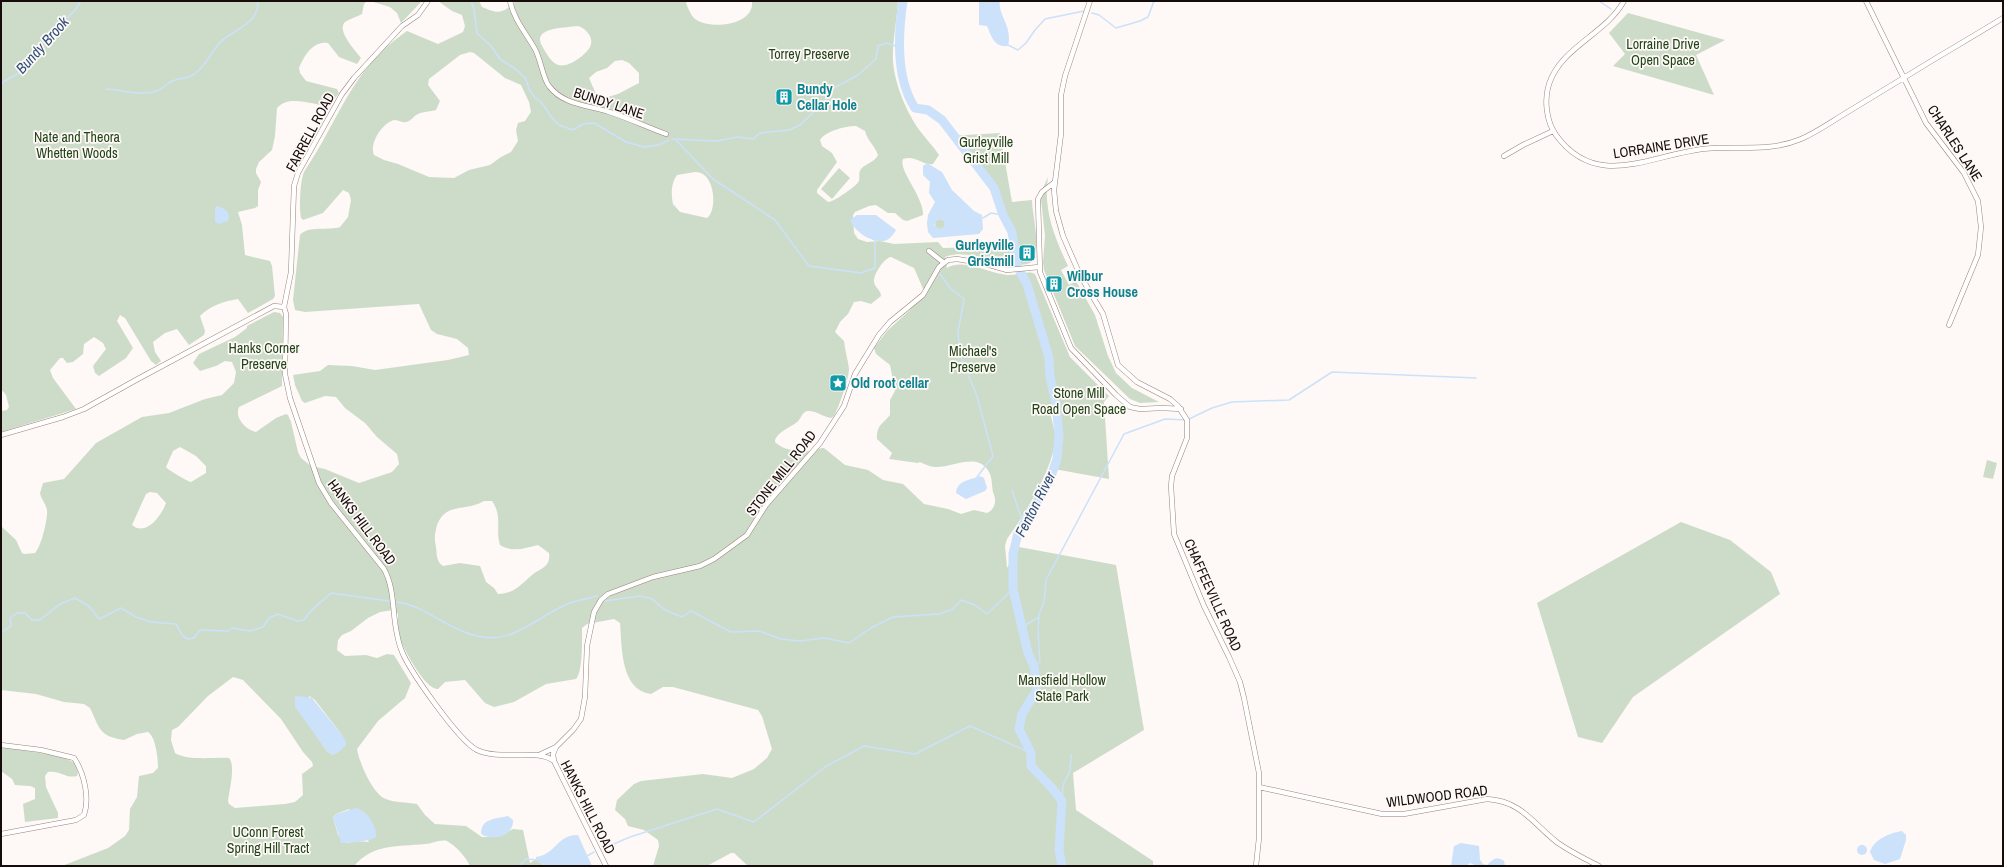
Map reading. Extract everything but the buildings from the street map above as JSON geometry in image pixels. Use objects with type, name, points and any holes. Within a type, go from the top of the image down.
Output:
[{"type":"street","name":"FARRELL ROAD","points":[[284,307],[291,272],[294,186],[298,173],[342,94],[354,78],[402,26],[418,15],[428,1]]},
{"type":"street","name":"BUNDY LANE","points":[[510,1],[513,14],[534,48],[541,62],[547,84],[554,92],[566,101],[609,112],[666,134]]},
{"type":"street","points":[[1090,1],[1062,90],[1061,134],[1054,196],[1056,211],[1064,236],[1080,275],[1103,314],[1118,365],[1130,377],[1170,399],[1181,410]]},
{"type":"street","name":"LORRAINE DRIVE","points":[[1624,1],[1611,19],[1563,61],[1549,83],[1547,96],[1547,111],[1554,131],[1565,147],[1580,159],[1604,166],[1626,165],[1680,152],[1704,149],[1763,148],[1783,146],[1817,130],[2003,18]]},
{"type":"street","name":"CHARLES LANE","points":[[1866,1],[1926,123],[1964,173],[1978,201],[1981,227],[1978,255],[1949,326]]},
{"type":"street","points":[[1504,156],[1523,145],[1554,131]]},
{"type":"street","points":[[1055,182],[1042,192],[1038,199],[1039,267],[1043,281],[1070,346],[1126,404],[1134,408],[1181,410]]},
{"type":"street","points":[[929,251],[943,262],[948,260],[968,260],[1008,270],[1039,267]]},
{"type":"street","name":"STONE MILL ROAD","points":[[539,755],[556,746],[575,727],[583,714],[587,646],[594,612],[601,600],[608,594],[652,577],[700,566],[714,559],[744,538],[752,529],[766,505],[820,443],[844,406],[855,374],[878,335],[890,322],[923,295],[943,262]]},
{"type":"street","points":[[1,435],[63,418],[84,409],[274,306],[284,307]]},
{"type":"street","name":"HANKS HILL ROAD","points":[[284,307],[286,314],[285,374],[290,398],[308,453],[319,483],[331,503],[389,577],[397,634],[401,650],[429,694],[465,741],[478,750],[497,754],[546,756],[554,761],[606,866]]},
{"type":"street","name":"CHAFFEEVILLE ROAD","points":[[1181,410],[1186,420],[1187,438],[1172,476],[1171,497],[1174,534],[1204,606],[1240,682],[1257,757],[1259,787],[1259,838],[1256,866]]},
{"type":"street","points":[[1,745],[48,751],[74,758],[80,767],[87,806],[84,815],[76,820],[1,834]]},
{"type":"street","points":[[554,761],[553,754],[556,746]]},
{"type":"street","name":"WILDWOOD ROAD","points":[[1259,787],[1382,814],[1404,814],[1487,799],[1499,800],[1520,808],[1560,844],[1599,866]]},
{"type":"green space","name":"Nate and Theora Whetten Woods","points":[[1,1],[367,1],[364,4],[362,14],[345,22],[343,26],[345,36],[361,58],[357,64],[339,57],[328,43],[314,46],[306,54],[299,68],[300,73],[306,81],[337,89],[339,93],[329,106],[295,101],[282,104],[277,108],[275,136],[272,150],[259,162],[256,169],[256,173],[261,182],[258,190],[258,206],[238,212],[242,225],[245,255],[270,261],[272,266],[275,296],[273,299],[248,313],[238,299],[213,307],[200,316],[205,331],[204,335],[189,345],[177,329],[165,333],[153,342],[155,352],[161,361],[156,365],[151,361],[125,318],[120,315],[117,321],[133,348],[126,358],[99,376],[95,373],[93,366],[106,349],[103,343],[94,337],[84,344],[83,354],[73,362],[67,363],[63,358],[60,358],[50,370],[53,378],[76,409],[1,432],[1,411],[7,410],[9,407],[6,395],[1,389]]},
{"type":"green space","points":[[370,1],[422,1],[401,23],[397,13],[390,7]]},
{"type":"green space","points":[[438,1],[479,1],[482,7],[501,12],[516,1],[686,1],[691,15],[694,18],[700,22],[718,25],[729,24],[746,16],[751,10],[752,1],[898,1],[893,54],[896,80],[902,98],[911,116],[920,131],[939,155],[933,164],[926,164],[912,158],[903,159],[902,164],[904,170],[920,200],[923,215],[907,221],[903,220],[895,213],[888,213],[876,205],[869,206],[855,212],[853,215],[854,233],[858,239],[867,242],[880,241],[894,244],[938,242],[943,248],[1011,246],[1010,221],[1001,203],[973,160],[949,136],[1000,133],[1012,202],[1032,200],[1036,233],[1036,251],[1034,258],[1030,263],[1019,265],[997,262],[976,256],[955,254],[945,257],[947,268],[954,265],[969,265],[999,274],[1035,274],[1070,357],[1109,396],[1104,402],[1109,479],[1054,469],[1058,436],[1057,420],[1055,403],[1049,405],[1055,437],[1053,453],[1043,479],[1021,518],[1007,539],[1005,546],[1007,568],[1019,547],[1116,565],[1144,730],[1073,773],[1076,810],[1153,861],[1153,866],[748,866],[734,853],[731,853],[707,866],[653,866],[659,846],[658,840],[644,830],[628,826],[625,819],[615,810],[617,800],[634,784],[641,781],[703,774],[732,778],[754,769],[767,758],[772,749],[762,716],[758,710],[673,687],[663,687],[651,694],[641,691],[633,684],[628,676],[623,655],[620,623],[614,619],[587,624],[582,628],[581,662],[576,679],[546,684],[514,702],[494,707],[485,703],[465,680],[445,682],[438,689],[433,688],[427,683],[410,659],[402,644],[398,633],[398,614],[394,610],[380,612],[368,618],[351,631],[342,635],[338,640],[337,650],[345,656],[366,655],[377,658],[387,654],[394,655],[411,683],[405,698],[378,721],[357,749],[367,777],[381,796],[393,801],[417,804],[425,815],[435,824],[466,826],[482,837],[497,837],[513,829],[523,830],[530,863],[536,859],[544,866],[470,866],[463,855],[450,843],[447,841],[439,841],[428,844],[396,846],[378,850],[370,853],[354,866],[62,866],[108,848],[125,836],[129,830],[130,809],[137,797],[139,776],[153,773],[158,768],[158,759],[153,738],[148,732],[137,734],[124,740],[115,738],[109,736],[101,730],[90,708],[84,704],[64,702],[36,694],[1,690],[1,526],[16,540],[22,553],[35,553],[44,533],[46,520],[47,510],[40,493],[43,483],[64,479],[96,443],[142,417],[169,413],[205,399],[222,395],[234,383],[236,372],[232,362],[225,361],[216,366],[200,371],[193,363],[199,354],[235,337],[247,328],[247,326],[274,312],[280,313],[283,317],[282,386],[239,407],[238,415],[242,423],[248,429],[256,432],[276,418],[286,414],[291,422],[298,452],[301,458],[311,466],[325,469],[359,483],[392,472],[399,464],[397,454],[377,437],[365,423],[345,408],[336,397],[325,396],[305,403],[302,401],[295,385],[293,375],[320,371],[328,365],[352,366],[375,370],[448,360],[469,355],[468,348],[457,339],[437,334],[431,330],[419,304],[305,312],[295,310],[293,300],[300,235],[308,230],[340,227],[348,217],[351,200],[349,193],[343,190],[323,213],[303,220],[301,218],[300,195],[304,172],[348,96],[372,62],[388,46],[407,31],[438,44],[463,32],[465,26],[462,15],[452,11]],"holes":[[[577,26],[583,28],[591,40],[588,51],[570,64],[560,65],[554,63],[541,44],[540,38],[542,34],[552,29]],[[470,52],[474,53],[505,78],[521,85],[529,102],[531,112],[525,121],[518,123],[516,130],[518,141],[511,152],[490,165],[469,170],[454,178],[429,177],[374,155],[373,145],[375,140],[381,129],[389,122],[394,120],[403,122],[410,121],[420,113],[436,110],[440,101],[428,85],[429,79],[460,55]],[[622,60],[629,63],[639,73],[639,83],[618,94],[601,99],[596,94],[589,78],[596,72],[607,68],[615,61]],[[856,126],[865,131],[878,155],[874,160],[861,169],[859,181],[857,183],[839,197],[828,202],[817,193],[817,190],[837,162],[832,153],[822,146],[820,140],[827,134],[841,128]],[[695,172],[702,173],[707,178],[713,192],[713,207],[707,218],[680,212],[673,204],[672,189],[677,175]],[[891,257],[914,268],[924,291],[910,310],[887,331],[874,348],[876,354],[890,365],[895,391],[890,400],[890,415],[880,425],[877,439],[892,453],[889,459],[920,462],[933,467],[942,467],[972,461],[978,462],[984,466],[989,472],[992,480],[995,498],[993,508],[987,513],[974,510],[961,514],[948,509],[924,504],[903,484],[883,480],[868,470],[845,465],[824,448],[811,451],[797,451],[787,449],[775,442],[784,430],[797,422],[807,411],[831,418],[834,416],[843,392],[849,369],[844,341],[835,332],[840,322],[848,314],[854,302],[861,301],[871,304],[881,296],[874,279],[885,260]],[[180,447],[196,456],[206,466],[206,473],[191,482],[166,467],[173,451]],[[150,492],[157,493],[166,503],[164,508],[153,523],[143,528],[137,528],[132,525],[146,494]],[[484,501],[492,501],[498,517],[500,545],[510,549],[538,545],[549,553],[547,565],[513,591],[498,594],[494,588],[486,582],[480,566],[460,563],[443,566],[438,560],[435,533],[437,525],[445,513],[457,508],[470,506]],[[233,677],[243,680],[281,719],[303,752],[312,762],[313,766],[302,774],[303,795],[295,802],[285,804],[235,808],[229,804],[228,801],[232,779],[232,767],[229,758],[193,758],[175,753],[171,740],[172,730],[178,727],[208,696]],[[309,696],[315,700],[342,735],[333,755],[327,751],[306,721]],[[349,809],[369,842],[357,841],[347,843],[338,835],[333,817],[336,814]]]},
{"type":"green space","name":"Lorraine Drive Open Space","points":[[1628,13],[1725,40],[1696,55],[1714,95],[1613,66],[1625,54],[1609,33]]},
{"type":"green space","points":[[839,168],[850,178],[832,199],[821,189]]},
{"type":"green space","name":"Gurleyville Grist Mill","points":[[1048,177],[1048,211],[1058,244],[1068,266],[1061,270],[1069,285],[1076,281],[1095,315],[1108,356],[1116,373],[1132,388],[1159,402],[1140,403],[1130,399],[1075,346],[1044,270],[1043,262],[1045,236],[1041,199],[1043,188]]},
{"type":"green space","points":[[938,219],[942,219],[944,220],[944,228],[938,229],[935,226],[935,222]]},
{"type":"green space","points":[[1987,460],[1997,463],[1993,479],[1983,477]]},
{"type":"green space","points":[[1681,522],[1730,540],[1771,572],[1780,594],[1633,697],[1602,743],[1578,737],[1537,603]]},
{"type":"green space","points":[[1,747],[60,756],[75,763],[78,773],[77,776],[73,777],[56,772],[48,772],[45,776],[46,787],[58,813],[58,818],[25,822],[23,804],[35,799],[35,788],[30,786],[15,785],[12,779],[1,771]]},
{"type":"water","points":[[979,1],[1000,1],[1001,11],[1007,26],[1009,39],[1008,46],[999,45],[996,43],[987,26],[979,25]]},
{"type":"water","points":[[927,163],[942,172],[952,190],[974,211],[982,215],[983,229],[979,234],[933,238],[928,232],[928,215],[935,202],[929,193],[930,182],[923,175],[923,166]],"holes":[[[938,219],[944,221],[944,227],[940,229],[934,225]]]},
{"type":"water","points":[[217,206],[225,209],[228,213],[228,221],[219,224],[215,222],[215,208]]},
{"type":"water","points":[[857,215],[876,215],[896,230],[888,240],[874,240],[859,232],[852,224],[850,220]]},
{"type":"water","points":[[980,476],[984,478],[987,488],[985,491],[966,499],[956,493],[959,485]]},
{"type":"water","points":[[295,697],[312,698],[342,735],[346,741],[346,745],[339,752],[333,755],[327,751],[295,707]]},
{"type":"water","points":[[356,808],[364,812],[370,819],[375,828],[376,837],[365,841],[341,843],[333,817],[336,814]]},
{"type":"water","points":[[508,816],[513,820],[510,830],[506,834],[490,837],[481,834],[486,822]]},
{"type":"water","points":[[1902,831],[1906,835],[1906,840],[1900,859],[1885,864],[1874,860],[1870,852],[1872,847],[1883,837]]},
{"type":"water","points":[[578,835],[592,866],[544,866],[536,859],[536,857],[553,849],[565,838]]},
{"type":"water","points":[[1461,843],[1479,846],[1480,860],[1483,864],[1487,865],[1499,858],[1504,861],[1505,866],[1477,866],[1470,863],[1466,866],[1451,866],[1454,846]]},
{"type":"water","points":[[1862,845],[1867,850],[1862,855],[1857,850]]},
{"type":"waterway","name":"Bundy Brook","points":[[1,85],[3,82],[19,73],[39,47],[75,10],[81,1]]},
{"type":"waterway","name":"Bundy Brook","points":[[106,89],[145,93],[159,90],[172,81],[192,76],[202,67],[221,41],[247,24],[255,14],[258,1]]},
{"type":"waterway","name":"Bundy Brook","points":[[471,1],[474,9],[477,33],[491,46],[500,59],[517,70],[526,79],[529,89],[535,98],[541,102],[559,125],[573,130],[583,124],[594,123],[626,142],[644,147],[658,145],[669,140]]},
{"type":"waterway","name":"Fenton River","points":[[903,1],[900,28],[900,56],[904,84],[915,108],[928,110],[942,120],[994,188],[1003,215],[1012,232],[1017,266],[1027,284],[1049,358],[1050,377],[1056,403],[1059,436],[1057,459],[1049,482],[1018,533],[1013,554],[1013,589],[1028,653],[1034,666],[1037,690],[1022,714],[1019,729],[1031,753],[1031,766],[1062,801],[1059,850],[1062,866]]},
{"type":"waterway","points":[[1092,13],[1099,15],[1116,28],[1148,17],[1154,1]]},
{"type":"waterway","points":[[1599,1],[1611,9]]},
{"type":"waterway","points":[[1008,45],[1018,50],[1026,43],[1045,19],[1084,11]]},
{"type":"waterway","name":"Bundy Brook","points":[[672,139],[717,141],[738,137],[753,139],[760,133],[789,130],[800,125],[824,102],[832,89],[858,75],[876,59],[878,46],[887,43],[898,47],[903,71]]},
{"type":"waterway","points":[[675,139],[713,179],[775,220],[809,266],[861,273],[875,268],[875,240]]},
{"type":"waterway","points":[[983,218],[991,213],[1003,215]]},
{"type":"waterway","points":[[940,274],[951,289],[964,299],[958,332],[960,355],[977,396],[993,456],[977,477]]},
{"type":"waterway","points":[[1034,666],[1040,662],[1038,632],[1039,614],[1044,602],[1046,580],[1124,434],[1165,419],[1187,420],[1212,408],[1232,402],[1289,400],[1332,372],[1476,378]]},
{"type":"waterway","points":[[1012,490],[1023,523]]},
{"type":"waterway","points":[[605,601],[640,596],[652,599],[665,610],[682,617],[691,611],[731,632],[759,631],[781,639],[800,641],[824,638],[849,643],[871,628],[893,617],[939,614],[953,609],[961,600],[975,605],[987,614],[1013,589]]},
{"type":"waterway","points":[[1,633],[11,626],[10,618],[17,613],[25,613],[32,620],[40,620],[60,604],[75,598],[89,606],[99,619],[121,608],[136,617],[151,622],[176,624],[183,636],[188,639],[194,638],[200,630],[228,631],[232,628],[250,631],[263,627],[269,618],[278,614],[297,621],[304,620],[313,608],[331,593],[389,601]]},
{"type":"waterway","points":[[397,602],[425,611],[458,630],[482,637],[495,638],[519,631],[552,611],[569,603],[597,596]]},
{"type":"waterway","points":[[1022,627],[1039,617]]},
{"type":"waterway","points":[[602,849],[630,837],[717,809],[754,822],[825,767],[864,746],[915,754],[970,726],[1031,753]]},
{"type":"waterway","points":[[1062,801],[1063,785],[1070,771],[1071,755]]},
{"type":"waterway","points":[[587,856],[594,852]]},
{"type":"waterway","points":[[519,866],[526,859],[538,860]]},
{"type":"place","name":"Bundy Cellar Hole","points":[[784,97]]},
{"type":"place","name":"Gurleyville Gristmill","points":[[1027,253]]},
{"type":"place","name":"Wilbur Cross House","points":[[1054,284]]},
{"type":"place","name":"Old root cellar","points":[[838,383]]},
{"type":"park label","name":"Torrey Preserve","points":[[809,54]]},
{"type":"park label","name":"Hanks Corner Preserve","points":[[264,356]]},
{"type":"park label","name":"Michael's Preserve","points":[[973,360]]},
{"type":"park label","name":"Stone Mill Road Open Space","points":[[1079,402]]},
{"type":"park label","name":"Mansfield Hollow State Park","points":[[1062,688]]},
{"type":"park label","name":"UConn Forest Spring Hill Tract","points":[[268,840]]}]
